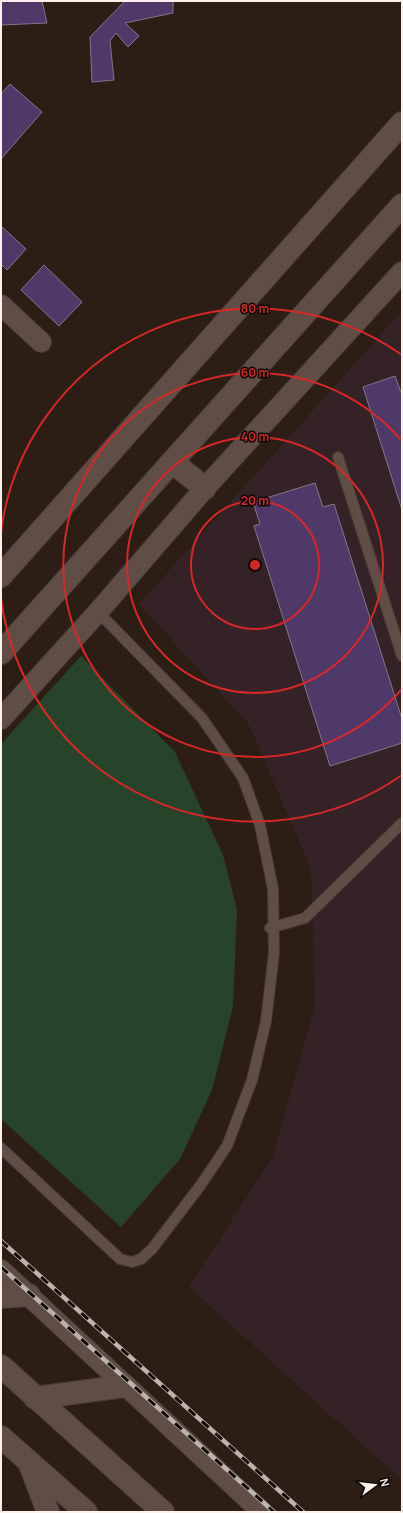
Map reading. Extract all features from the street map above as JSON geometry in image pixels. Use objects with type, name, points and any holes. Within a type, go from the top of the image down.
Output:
[{"type":"street","points":[[1,576],[402,123]]},
{"type":"street","points":[[1,653],[402,205]]},
{"type":"street","points":[[1,719],[98,612],[205,488],[402,272]]},
{"type":"street","points":[[4,313],[41,342]]},
{"type":"street","points":[[172,462],[205,488]]},
{"type":"street","points":[[1,1270],[262,1512]]},
{"type":"street","points":[[1,1297],[29,1295]]},
{"type":"street","points":[[1,1366],[162,1512]]},
{"type":"street","points":[[35,1398],[125,1386]]},
{"type":"street","points":[[1,1437],[86,1512]]},
{"type":"street","points":[[28,1461],[48,1512]]},
{"type":"lane","points":[[338,457],[402,656]]},
{"type":"lane","points":[[1,1148],[120,1259],[132,1262],[141,1259],[152,1249],[200,1186],[227,1146],[252,1080],[266,1021],[274,953],[272,928],[273,889],[260,825],[243,778],[202,718],[98,612]]},
{"type":"lane","points":[[272,928],[305,918],[402,823]]},
{"type":"shaded area","points":[[402,311],[402,1480],[189,1287],[273,1156],[315,1005],[311,869],[249,725],[139,604]]},
{"type":"green space","points":[[81,656],[175,752],[223,855],[237,909],[233,1006],[212,1090],[180,1159],[121,1227],[1,1119],[1,744]]},
{"type":"building","points":[[1,1],[42,1],[47,23],[1,25]]},
{"type":"building","points":[[125,1],[173,1],[173,13],[125,23],[139,36],[128,47],[116,33],[110,41],[114,80],[92,82],[90,37]]},
{"type":"building","points":[[10,84],[42,112],[1,159],[1,94]]},
{"type":"building","points":[[1,226],[26,249],[7,270],[1,264]]},
{"type":"building","points":[[44,265],[82,302],[59,326],[21,290]]},
{"type":"building","points":[[395,376],[402,395],[402,510],[363,387]]},
{"type":"building","points":[[315,483],[323,507],[334,504],[402,719],[402,743],[330,766],[254,526],[260,524],[253,502]]},
{"type":"railway","points":[[1,1241],[303,1512]]},
{"type":"railway","points":[[1,1267],[274,1512]]}]
